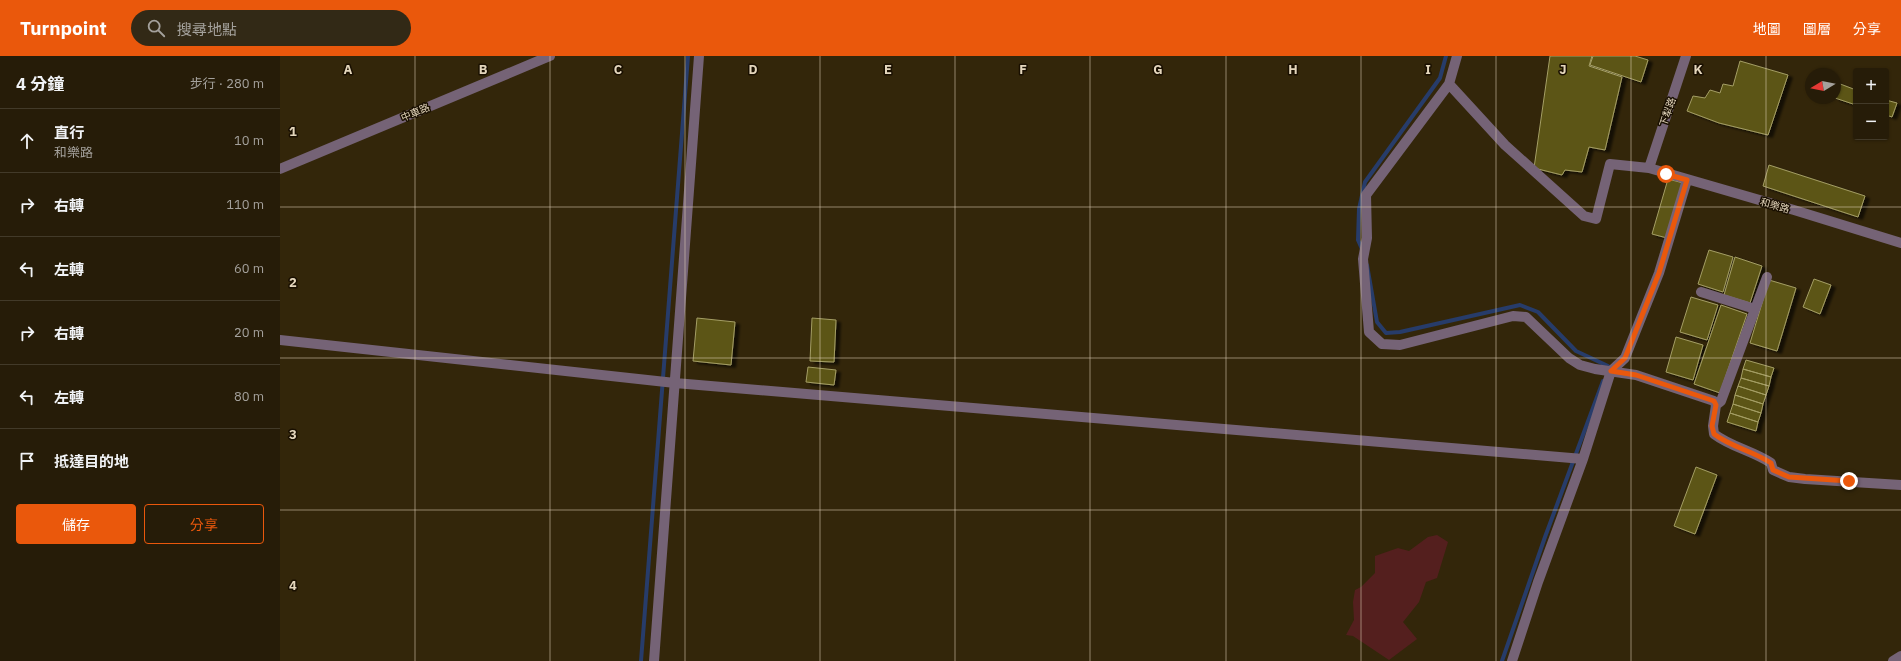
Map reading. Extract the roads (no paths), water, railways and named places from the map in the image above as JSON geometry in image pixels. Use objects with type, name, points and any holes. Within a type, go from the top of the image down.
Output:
[{"type":"street","name":"中車路","points":[[280,169],[550,56]]},
{"type":"street","points":[[654,661],[699,56]]},
{"type":"street","points":[[1457,56],[1449,84],[1366,195],[1367,238],[1363,259],[1369,332],[1382,344],[1400,345],[1514,316],[1526,317],[1569,358],[1580,365],[1636,375],[1714,401],[1716,405]]},
{"type":"street","name":"下犁路","points":[[1648,168],[1686,56]]},
{"type":"street","name":"和樂路","points":[[1449,84],[1505,146],[1584,216],[1596,219],[1610,164],[1648,168],[1794,210],[1901,243]]},
{"type":"street","points":[[1512,661],[1538,582],[1583,459],[1611,371],[1625,358],[1659,273],[1687,180]]},
{"type":"street","points":[[1767,278],[1721,401],[1716,405],[1712,426],[1714,434],[1726,443],[1760,456],[1771,463],[1773,470],[1789,477],[1901,485]]},
{"type":"street","points":[[1701,292],[1755,309]]},
{"type":"street","points":[[280,340],[675,383],[1583,459]]},
{"type":"street","points":[[1893,661],[1901,656]]},
{"type":"waterway","points":[[641,661],[688,56]]},
{"type":"waterway","points":[[1362,249],[1358,240],[1359,209],[1365,182],[1440,78],[1446,56]]},
{"type":"waterway","points":[[1367,265],[1377,322],[1386,333],[1400,332],[1520,305],[1538,312],[1576,351],[1608,366],[1607,371]]},
{"type":"waterway","points":[[1502,661],[1545,537],[1603,381]]}]
